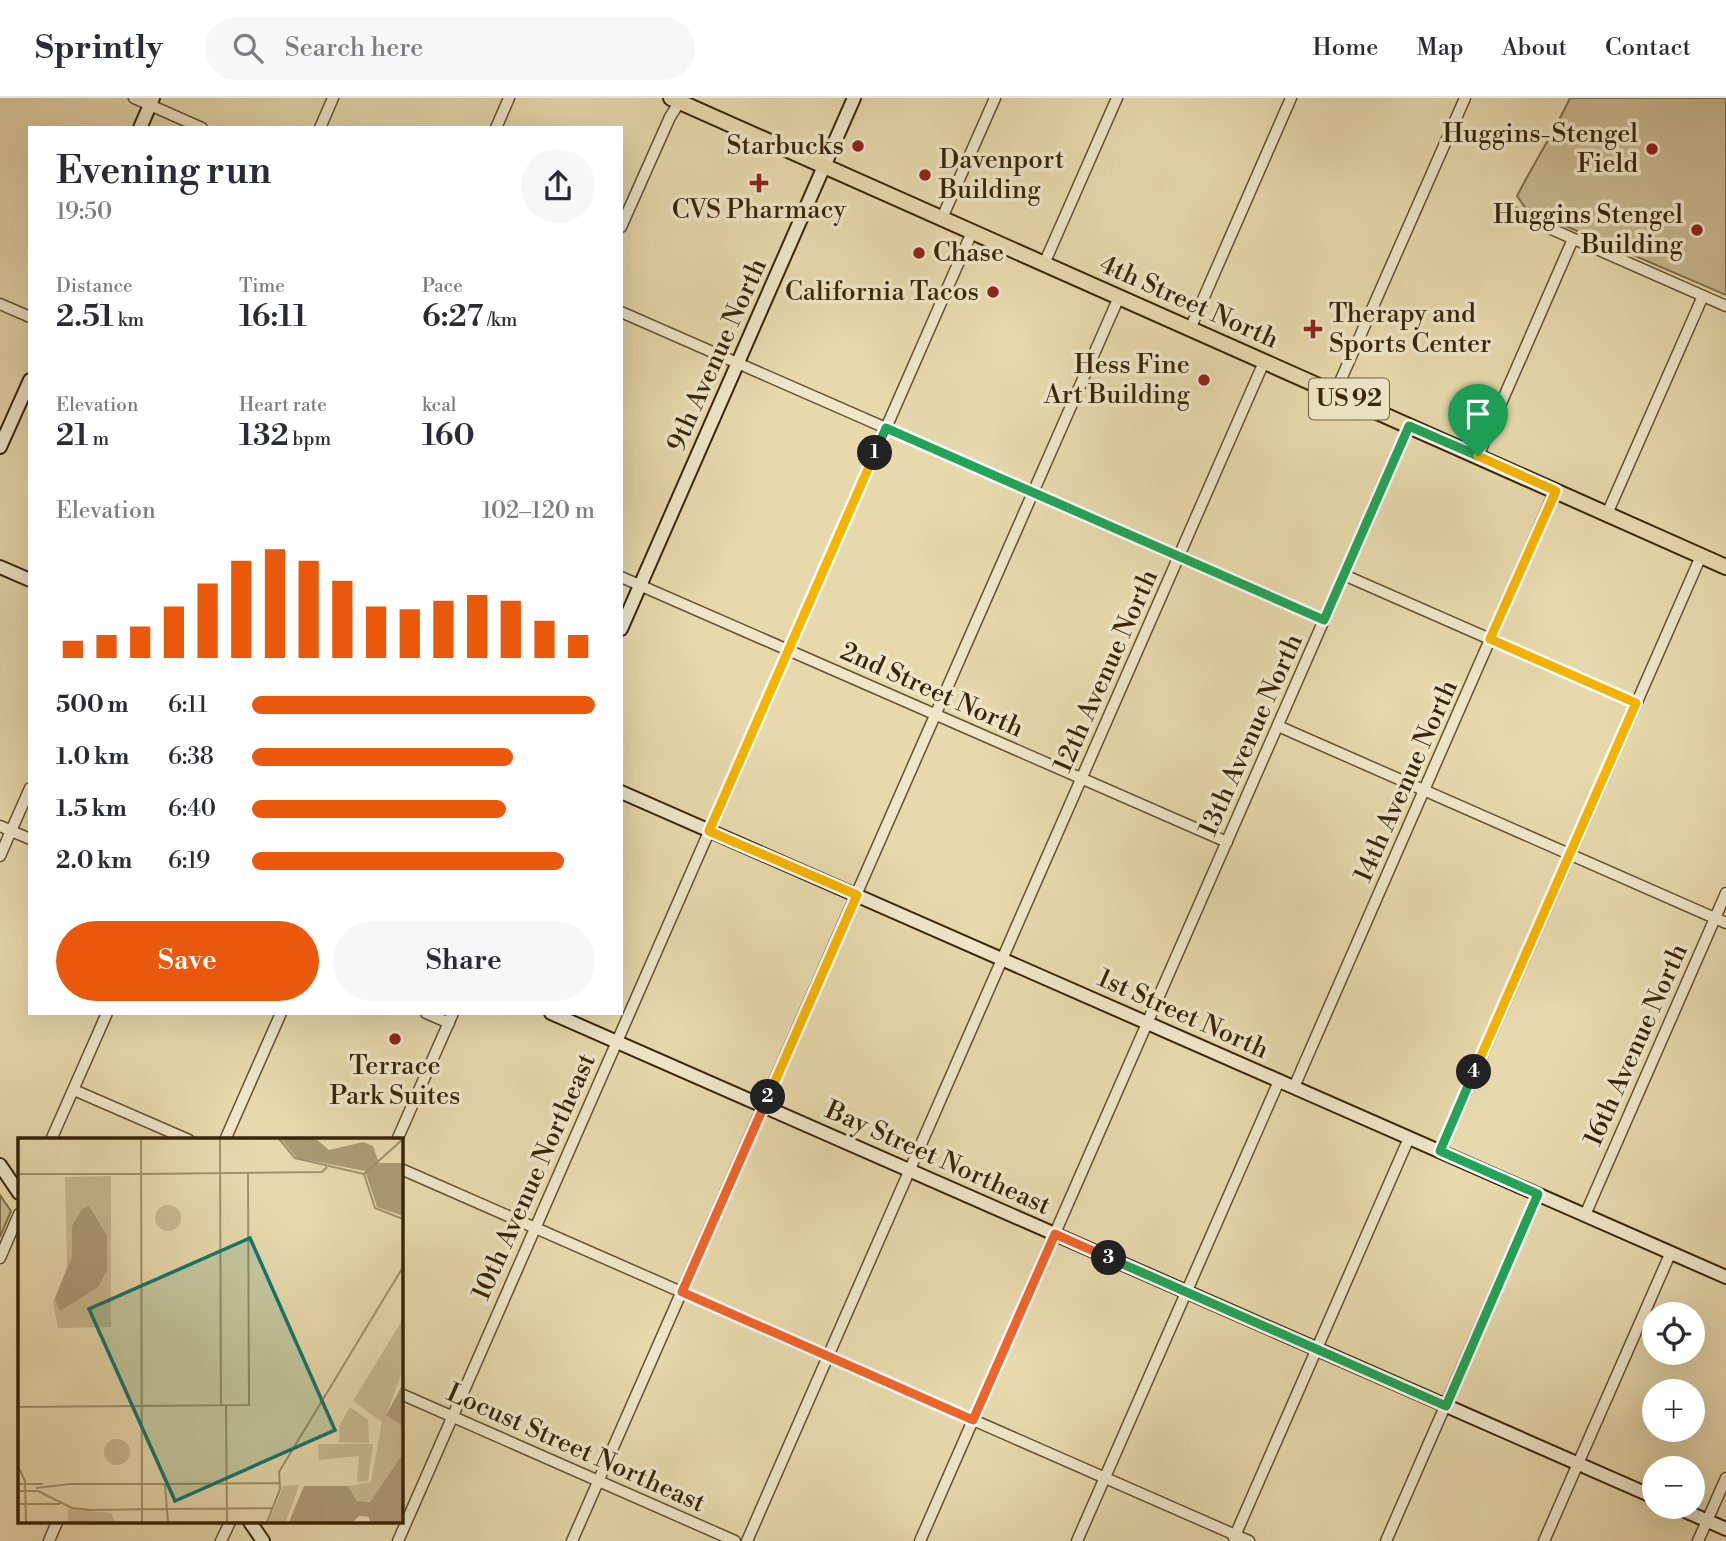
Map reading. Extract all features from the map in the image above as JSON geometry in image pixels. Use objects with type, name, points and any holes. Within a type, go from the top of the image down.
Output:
[{"type":"main road","name":"4th Street North","points":[[677,99],[1726,567]]},
{"type":"street","points":[[134,98],[152,102],[198,126]]},
{"type":"street","points":[[321,126],[333,98]]},
{"type":"street","points":[[497,126],[509,98]]},
{"type":"street","name":"9th Avenue North","points":[[623,625],[854,98]]},
{"type":"street","points":[[942,218],[995,98]]},
{"type":"street","points":[[1044,264],[1117,98]]},
{"type":"street","points":[[1190,328],[1291,98]]},
{"type":"street","points":[[1335,393],[1465,98]]},
{"type":"street","points":[[623,223],[677,99]]},
{"type":"street","points":[[141,126],[152,102]]},
{"type":"street","points":[[1506,209],[1726,306]]},
{"type":"street","name":"10th Avenue Northeast","points":[[398,1541],[972,232]]},
{"type":"street","points":[[1478,456],[1573,239]]},
{"type":"street","points":[[1607,514],[1703,296]]},
{"type":"street","points":[[572,1541],[1119,297]]},
{"type":"street","points":[[0,304],[28,316]]},
{"type":"street","points":[[623,313],[1324,620]]},
{"type":"street","name":"12th Avenue North","points":[[747,1541],[1264,362]]},
{"type":"street","points":[[0,447],[28,384]]},
{"type":"street","name":"13th Avenue North","points":[[920,1541],[1409,426]]},
{"type":"street","name":"14th Avenue North","points":[[1294,1087],[1556,491]]},
{"type":"street","points":[[1440,1151],[1701,556]]},
{"type":"street","points":[[0,567],[28,579]]},
{"type":"street","points":[[1344,575],[1636,703]]},
{"type":"street","name":"2nd Street North","points":[[623,578],[1227,842]]},
{"type":"street","points":[[1278,726],[1726,923]]},
{"type":"street","points":[[0,856],[28,793]]},
{"type":"street","name":"1st Street North","points":[[623,793],[1726,1277]]},
{"type":"street","points":[[0,826],[28,838]]},
{"type":"street","name":"16th Avenue North","points":[[1585,1215],[1726,893]]},
{"type":"street","points":[[52,1138],[106,1015]]},
{"type":"street","points":[[226,1138],[280,1015]]},
{"type":"street","name":"Bay Street Northeast","points":[[556,1015],[1642,1492]]},
{"type":"street","points":[[398,1138],[451,1018]]},
{"type":"street","points":[[1077,1541],[1279,1081]]},
{"type":"street","points":[[74,1090],[184,1138]]},
{"type":"street","points":[[1234,1538],[1409,1138]]},
{"type":"street","points":[[0,1165],[18,1192]]},
{"type":"street","points":[[402,1169],[1105,1478],[1234,1538],[1249,1541]]},
{"type":"street","points":[[1386,1541],[1538,1194]]},
{"type":"street","points":[[0,1258],[18,1216]]},
{"type":"street","points":[[1544,1541],[1671,1252]]},
{"type":"street","name":"Locust Street Northeast","points":[[402,1394],[735,1541]]},
{"type":"street","points":[[1698,1541],[1726,1478]]},
{"type":"street","points":[[1703,1519],[1726,1529]]},
{"type":"street","points":[[49,1541],[56,1524]]},
{"type":"street","points":[[221,1541],[229,1524]]},
{"type":"street","points":[[251,1524],[263,1541]]},
{"type":"shaded area","points":[[1570,98],[1726,98],[1726,295],[1526,209],[1517,196]]},
{"type":"shaded area","points":[[0,1195],[11,1211],[0,1237]]},
{"type":"place","name":"Starbucks","points":[[858,146]]},
{"type":"place","name":"Huggins-Stengel Field","points":[[1652,149]]},
{"type":"place","name":"Davenport Building","points":[[925,175]]},
{"type":"place","name":"CVS Pharmacy","points":[[759,183]]},
{"type":"place","name":"Huggins Stengel Building","points":[[1697,230]]},
{"type":"place","name":"Chase","points":[[919,253]]},
{"type":"place","name":"California Tacos","points":[[993,292]]},
{"type":"place","name":"Therapy and Sports Center","points":[[1313,329]]},
{"type":"place","name":"Hess Fine Art Building","points":[[1204,380]]},
{"type":"place","name":"Terrace Park Suites","points":[[395,1039]]},
{"type":"route","points":[[1409,426],[1478,456],[1556,491],[1490,639],[1636,703],[1440,1151],[1538,1194],[1446,1406],[1055,1234],[973,1420],[682,1292],[857,895],[709,831],[886,428],[1324,620],[1409,426]]}]
